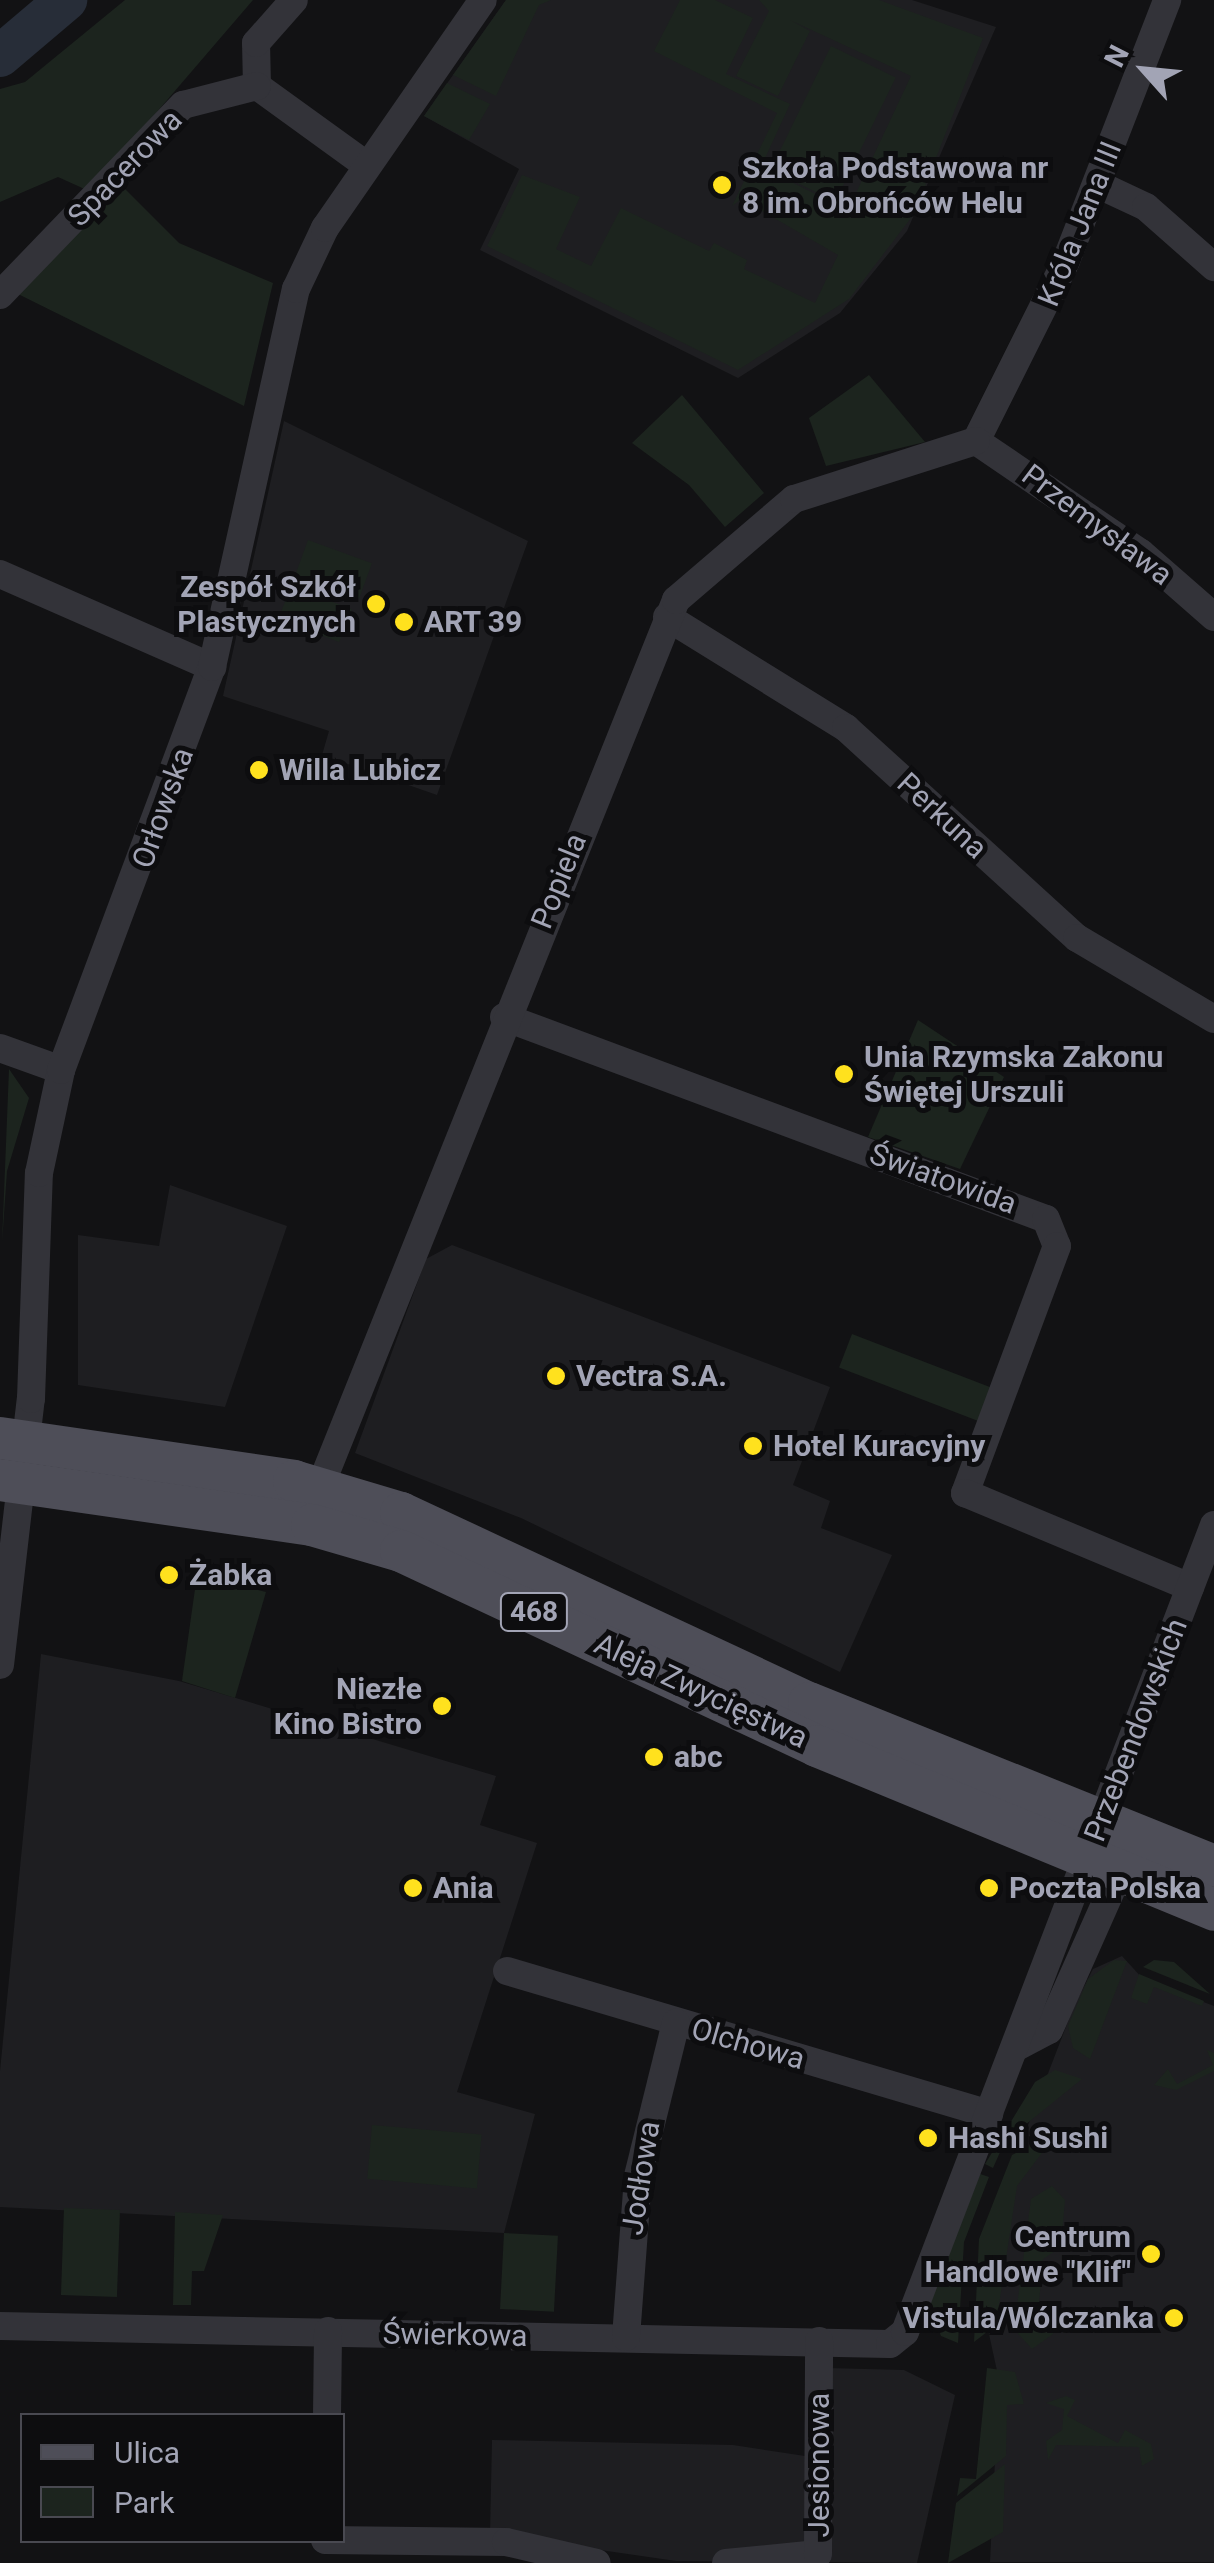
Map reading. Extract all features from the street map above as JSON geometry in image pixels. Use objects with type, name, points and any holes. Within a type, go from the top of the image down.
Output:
[{"type":"main road","name":"Aleja Zwycięstwa","points":[[12,1461],[320,1488],[456,1536],[808,1702],[1214,1910]]},
{"type":"main road","name":"Aleja Zwycięstwa","points":[[12,1461],[312,1525],[401,1551],[1102,1851],[1214,1866]]},
{"type":"street","points":[[294,0],[256,43],[257,86],[366,165]]},
{"type":"street","name":"Orłowska","points":[[0,1665],[12,1461],[39,1172],[61,1070],[212,667],[296,289],[366,165],[483,0]]},
{"type":"street","name":"Króla Jana III","points":[[976,440],[1098,184],[1168,0]]},
{"type":"street","name":"Spacerowa","points":[[0,295],[183,105],[257,86]]},
{"type":"street","points":[[1098,184],[1146,208],[1214,267]]},
{"type":"street","name":"Popiela","points":[[320,1488],[504,1017],[667,617],[685,590],[794,499],[976,440]]},
{"type":"street","name":"Przemysława","points":[[976,440],[1141,552],[1214,617]]},
{"type":"street","points":[[0,574],[212,667]]},
{"type":"street","name":"Perkuna","points":[[667,617],[846,728],[1061,926],[1214,1019]]},
{"type":"street","name":"Światowida","points":[[504,1017],[1046,1219],[1057,1246],[965,1494],[1190,1587]]},
{"type":"street","points":[[0,1048],[61,1070]]},
{"type":"street","name":"Przebendowskich","points":[[905,2332],[1015,2048],[1102,1851],[1214,1525]]},
{"type":"street","name":"Olchowa","points":[[507,1971],[989,2114]]},
{"type":"street","name":"Jodłowa","points":[[626,2337],[636,2190],[676,2022]]},
{"type":"street","name":"Świerkowa","points":[[0,2326],[819,2341],[880,2346],[905,2332]]},
{"type":"street","points":[[327,2413],[328,2332]]},
{"type":"street","name":"Jesionowa","points":[[726,2563],[818,2554],[819,2341]]},
{"type":"street","points":[[345,2540],[506,2542],[597,2563]]},
{"type":"shaded area","name":"Szkoła Podstawowa nr 8 im. Obrońców Helu","points":[[506,0],[912,0],[996,27],[907,231],[840,313],[738,378],[480,250],[519,169],[424,116]]},
{"type":"shaded area","name":"Zespół Szkół Plastycznych","points":[[284,421],[528,541],[437,795],[322,755],[329,731],[223,696]]},
{"type":"shaded area","points":[[170,1185],[287,1226],[225,1407],[78,1385],[78,1235],[159,1246]]},
{"type":"shaded area","points":[[452,1245],[830,1387],[793,1485],[830,1501],[821,1528],[892,1555],[840,1672],[521,1518],[355,1453],[426,1259]]},
{"type":"shaded area","points":[[41,1654],[179,1681],[496,1776],[480,1825],[537,1843],[457,2092],[535,2114],[504,2233],[0,2207],[0,2071]]},
{"type":"shaded area","points":[[1122,1956],[1143,1979],[1214,2006],[1214,2562],[990,2562],[999,2380],[987,2325],[1015,2159],[1074,2006],[1093,1969]]},
{"type":"shaded area","points":[[827,2368],[904,2370],[955,2395],[917,2563],[825,2562]]},
{"type":"shaded area","points":[[492,2440],[733,2445],[805,2456],[811,2562],[676,2561],[490,2534]]},
{"type":"green space","points":[[125,0],[253,0],[89,191],[58,177],[0,202],[0,89],[25,82]]},
{"type":"green space","points":[[506,0],[551,0],[539,5],[496,96],[453,75]]},
{"type":"green space","points":[[680,0],[715,0],[753,18],[726,74],[790,104],[761,167],[848,210],[911,76],[790,20],[810,31],[778,96],[736,76],[769,11],[759,0],[879,0],[983,38],[914,214],[849,299],[738,370],[487,246],[522,175],[580,197],[556,249],[591,266],[621,208],[709,251],[714,243],[747,260],[744,269],[815,303],[838,255],[741,199],[732,206],[777,113],[654,51]]},
{"type":"green space","points":[[831,46],[896,78],[835,202],[771,170]]},
{"type":"green space","points":[[447,83],[490,104],[469,140],[424,116]]},
{"type":"green space","points":[[122,186],[179,243],[273,283],[244,406],[16,293]]},
{"type":"green space","points":[[869,375],[925,442],[826,466],[809,418]]},
{"type":"green space","points":[[682,395],[764,493],[725,527],[689,485],[632,443]]},
{"type":"green space","points":[[308,540],[372,563],[359,599],[295,576]]},
{"type":"green space","points":[[291,586],[352,609],[339,642],[278,619]]},
{"type":"green space","points":[[918,1020],[1004,1077],[960,1169],[868,1137]]},
{"type":"green space","points":[[9,1069],[29,1098],[7,1171],[2,1243]]},
{"type":"green space","points":[[852,1334],[991,1387],[978,1421],[839,1368]]},
{"type":"green space","points":[[197,1575],[266,1592],[235,1698],[182,1681]]},
{"type":"green space","points":[[1114,1960],[1127,1961],[1090,2059],[1073,2048],[1068,2026],[1088,1979]]},
{"type":"green space","points":[[1154,1960],[1174,1962],[1210,1994],[1143,1967]]},
{"type":"green space","points":[[1139,1974],[1204,2001],[1202,2006],[1154,1987],[1147,2004],[1131,1998]]},
{"type":"green space","points":[[1207,2050],[1214,2053],[1214,2071],[1176,2090],[1154,2085],[1168,2069],[1177,2084],[1213,2065]]},
{"type":"green space","points":[[1055,2070],[1082,2079],[1005,2141],[993,2168],[985,2164],[1035,2082]]},
{"type":"green space","points":[[372,2125],[482,2135],[477,2188],[367,2179]]},
{"type":"green space","points":[[1057,2133],[1017,2186],[996,2325],[974,2342],[979,2239],[1012,2155]]},
{"type":"green space","points":[[980,2174],[989,2177],[964,2242],[958,2343],[941,2336],[929,2306]]},
{"type":"green space","points":[[1052,2186],[1065,2200],[1061,2247],[1043,2259],[1038,2313],[1057,2302],[1053,2334],[1032,2349],[1014,2329],[1031,2199]]},
{"type":"green space","points":[[64,2208],[120,2210],[117,2297],[61,2295]]},
{"type":"green space","points":[[175,2212],[223,2215],[204,2271],[192,2271],[191,2305],[173,2305]]},
{"type":"green space","points":[[504,2233],[558,2236],[554,2312],[500,2309]]},
{"type":"green space","points":[[987,2368],[1015,2372],[1024,2404],[1007,2405],[1006,2456],[957,2496],[960,2478],[976,2479]]},
{"type":"green space","points":[[1066,2396],[1075,2400],[1067,2416],[1118,2443],[1125,2430],[1151,2444],[1154,2459],[1142,2466],[1139,2447],[1056,2445],[1048,2460],[1046,2441],[1062,2430],[1064,2409],[1046,2403]]},
{"type":"green space","points":[[1005,2464],[1003,2532],[948,2563],[956,2503]]},
{"type":"waterway","points":[[0,56],[66,0]]},
{"type":"place","name":"Szkoła Podstawowa nr 8 im. Obrońców Helu","points":[[722,185]]},
{"type":"place","name":"Zespół Szkół Plastycznych","points":[[376,604]]},
{"type":"place","name":"ART 39","points":[[404,622]]},
{"type":"place","name":"Willa Lubicz","points":[[259,770]]},
{"type":"place","name":"Unia Rzymska Zakonu Świętej Urszuli","points":[[844,1074]]},
{"type":"place","name":"Vectra S.A.","points":[[556,1376]]},
{"type":"place","name":"Hotel Kuracyjny","points":[[753,1446]]},
{"type":"place","name":"Żabka","points":[[169,1575]]},
{"type":"place","name":"Niezłe Kino Bistro","points":[[442,1706]]},
{"type":"place","name":"abc","points":[[654,1757]]},
{"type":"place","name":"Ania","points":[[413,1888]]},
{"type":"place","name":"Poczta Polska","points":[[989,1888]]},
{"type":"place","name":"Hashi Sushi","points":[[928,2138]]},
{"type":"place","name":"Centrum Handlowe \"Klif\"","points":[[1151,2254]]},
{"type":"place","name":"Vistula/Wólczanka","points":[[1174,2318]]}]
